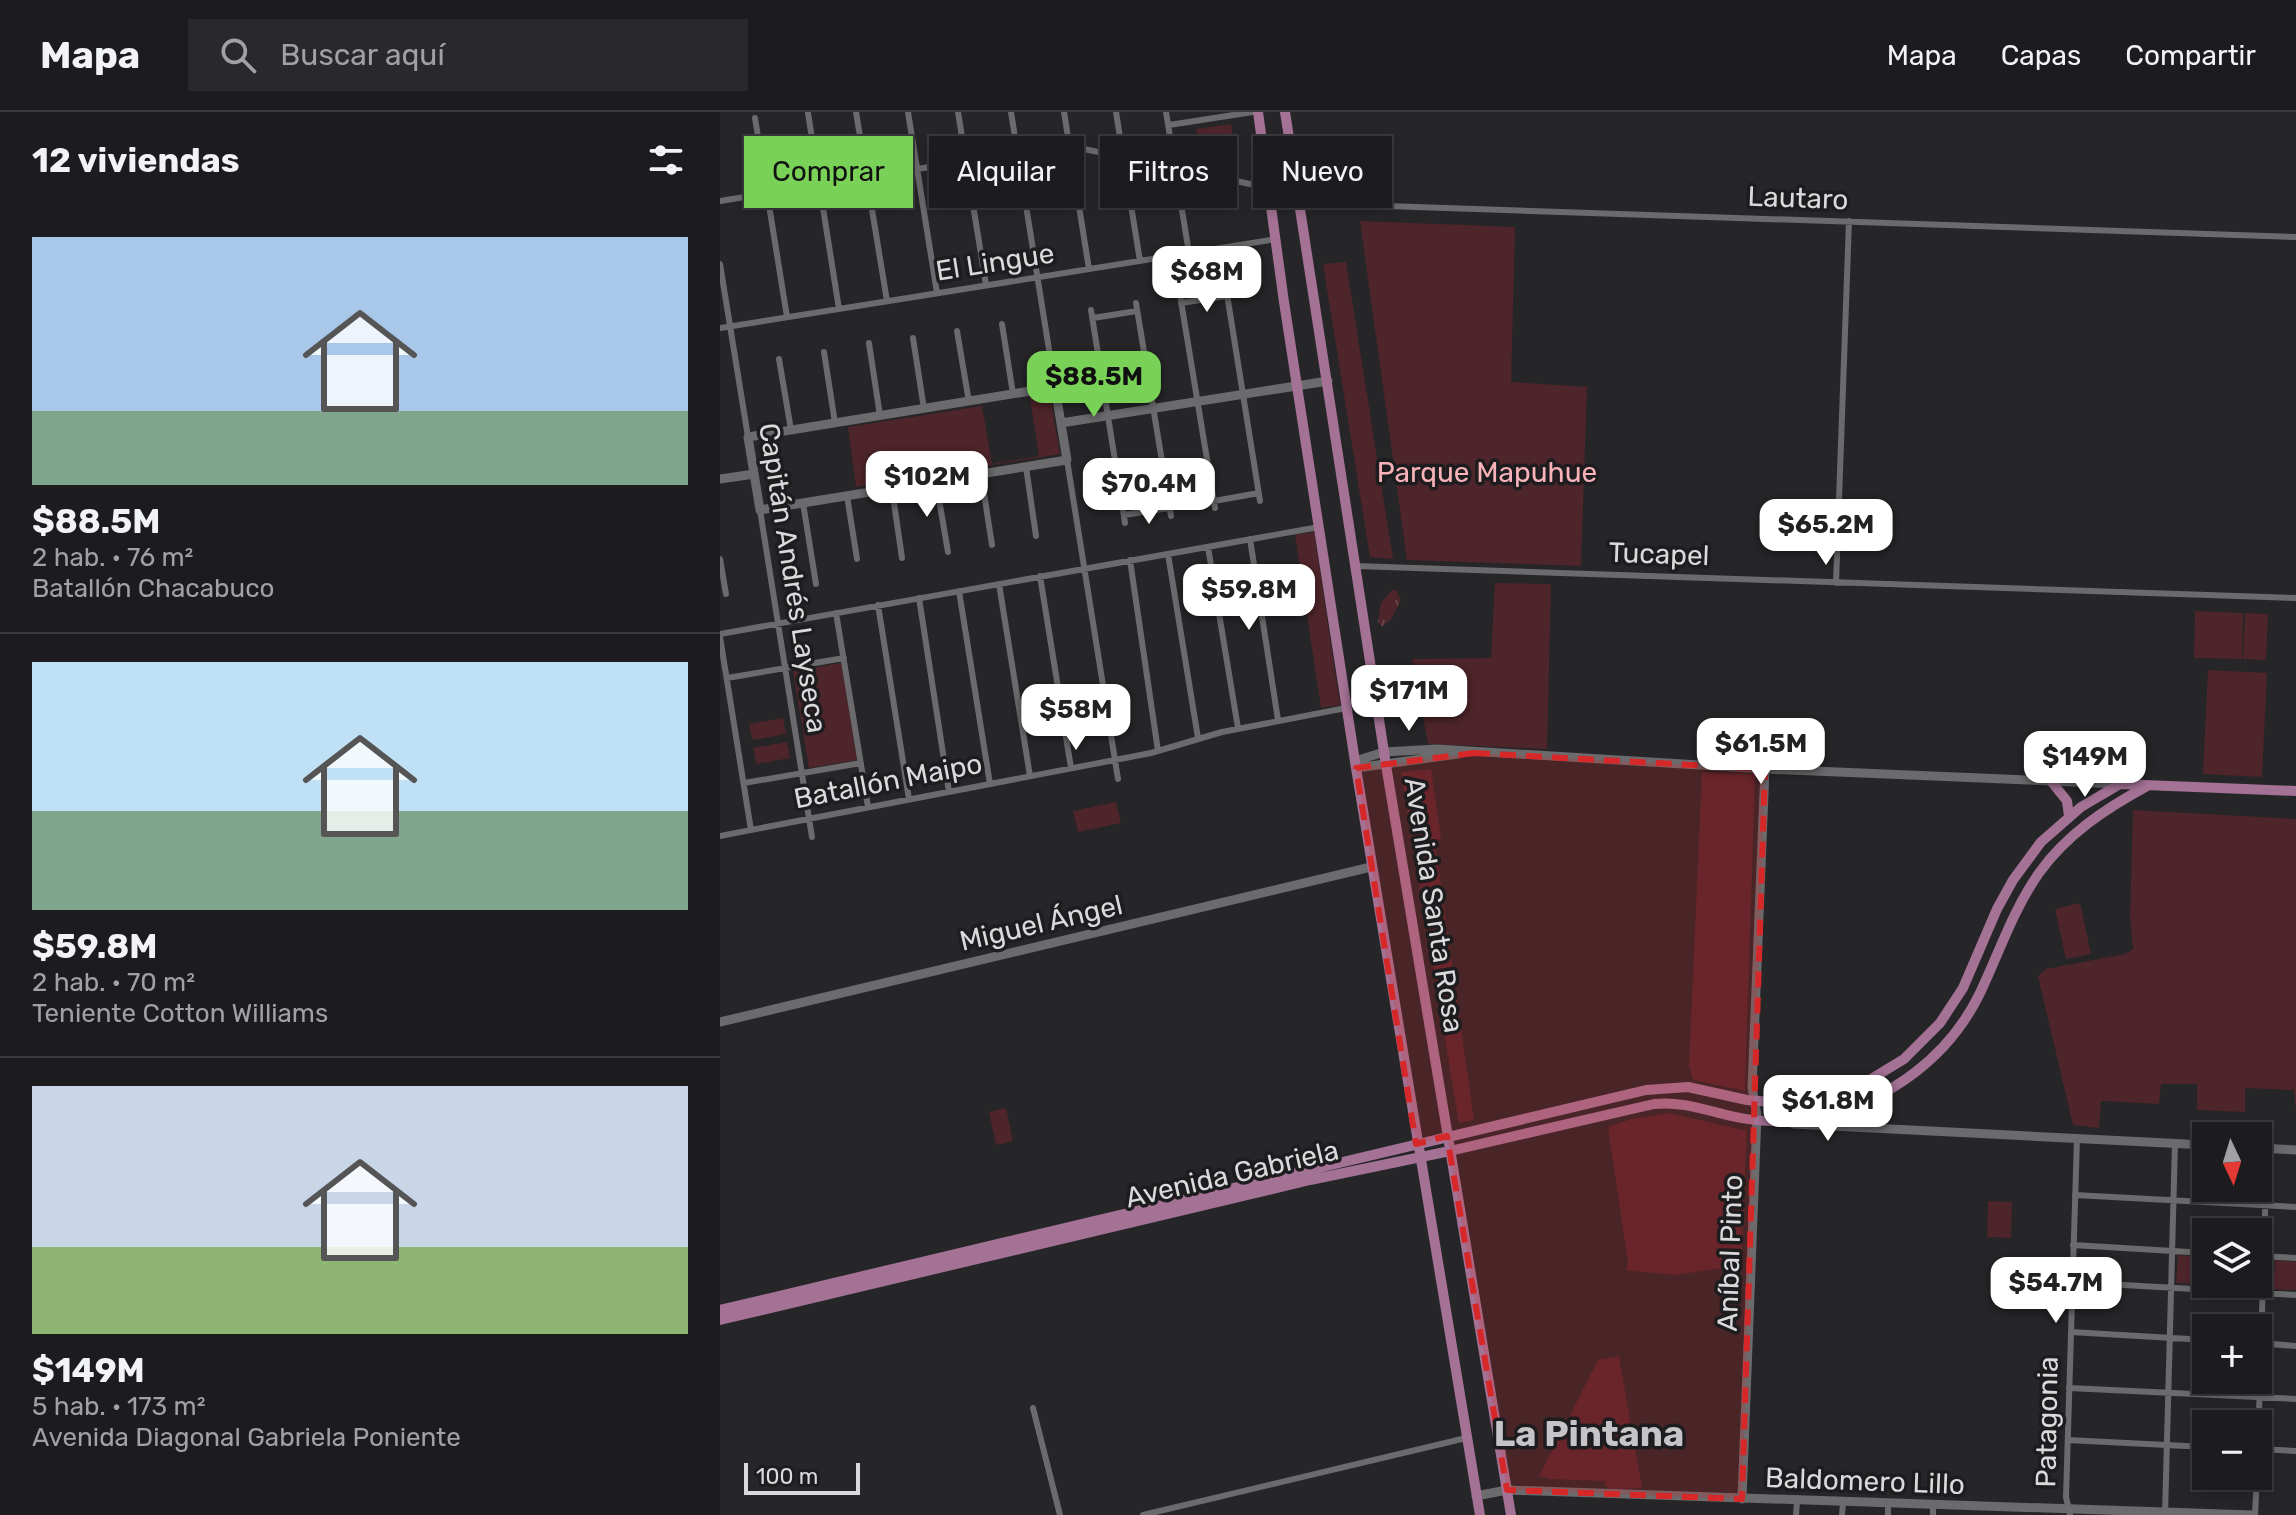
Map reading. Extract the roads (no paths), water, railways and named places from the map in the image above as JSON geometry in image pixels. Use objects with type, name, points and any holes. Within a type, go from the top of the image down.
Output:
[{"type":"main road","name":"Avenida Santa Rosa","points":[[1256,112],[1260,136]]},
{"type":"main road","name":"Avenida Santa Rosa","points":[[1285,112],[1289,136]]},
{"type":"main road","name":"Avenida Santa Rosa","points":[[1272,208],[1302,385],[1319,527],[1371,867],[1480,1515]]},
{"type":"main road","name":"Avenida Santa Rosa","points":[[1300,208],[1386,765],[1511,1515]]},
{"type":"main road","points":[[2051,781],[2067,801],[2069,816]]},
{"type":"main road","name":"Avenida Gabriela","points":[[720,1310],[1447,1136],[1667,1087],[1688,1087],[1755,1102],[1795,1102],[1843,1092],[1882,1075],[1923,1042],[1956,1001],[1997,909],[2041,842],[2069,816],[2120,784]]},
{"type":"main road","points":[[2120,784],[2296,791]]},
{"type":"main road","name":"Avenida Gabriela","points":[[720,1320],[1298,1183],[1660,1103],[1683,1104],[1757,1120],[1781,1121],[1820,1116],[1856,1106],[1898,1085],[1946,1043],[1972,1007],[2019,906],[2041,870],[2072,836],[2106,810],[2149,785]]},
{"type":"main road","points":[[1982,944],[1998,951]]},
{"type":"main road","points":[[1843,1092],[1856,1106]]},
{"type":"street","points":[[856,112],[860,136]]},
{"type":"street","points":[[908,112],[937,293]]},
{"type":"street","points":[[958,112],[962,136]]},
{"type":"street","points":[[1011,112],[1015,136]]},
{"type":"street","points":[[1064,112],[1068,136]]},
{"type":"street","points":[[1116,112],[1120,136]]},
{"type":"street","points":[[1166,112],[1171,136]]},
{"type":"street","points":[[1169,125],[1256,112]]},
{"type":"street","points":[[808,113],[812,136]]},
{"type":"street","points":[[755,118],[758,136]]},
{"type":"street","points":[[913,170],[929,167]]},
{"type":"street","points":[[720,201],[744,197]]},
{"type":"street","name":"Lautaro","points":[[1392,206],[2296,237]]},
{"type":"street","points":[[769,208],[787,317]]},
{"type":"street","points":[[824,208],[839,309]]},
{"type":"street","points":[[872,208],[887,301]]},
{"type":"street","points":[[974,208],[986,285]]},
{"type":"street","points":[[1026,208],[1118,779]]},
{"type":"street","points":[[1080,208],[1089,269]]},
{"type":"street","points":[[1131,208],[1140,261]]},
{"type":"street","points":[[1182,208],[1189,253]]},
{"type":"street","points":[[1836,583],[1849,221]]},
{"type":"street","name":"El Lingue","points":[[720,328],[1277,239]]},
{"type":"street","name":"Capitán Andrés Layseca","points":[[720,264],[812,837]]},
{"type":"street","points":[[1227,292],[1259,497],[1214,505],[1198,401],[1181,299],[1227,292]]},
{"type":"street","points":[[1169,508],[1125,519],[1092,314],[1136,307],[1171,516]]},
{"type":"street","points":[[1002,324],[1013,394]]},
{"type":"street","points":[[957,331],[969,402]]},
{"type":"street","points":[[913,338],[924,409]]},
{"type":"street","points":[[869,343],[880,416]]},
{"type":"street","points":[[824,352],[835,423]]},
{"type":"street","points":[[779,359],[791,430]]},
{"type":"street","points":[[1061,423],[1328,381]]},
{"type":"street","points":[[748,437],[1055,387]]},
{"type":"street","points":[[760,510],[1067,460]]},
{"type":"street","points":[[1026,467],[1036,536]]},
{"type":"street","points":[[720,479],[754,474]]},
{"type":"street","points":[[981,474],[992,545]]},
{"type":"street","points":[[936,482],[948,552]]},
{"type":"street","points":[[892,489],[902,558]]},
{"type":"street","points":[[847,496],[857,559]]},
{"type":"street","points":[[803,503],[816,584]]},
{"type":"street","points":[[751,830],[720,636],[778,623],[1319,527]]},
{"type":"street","points":[[1250,539],[1278,720]]},
{"type":"street","points":[[1208,547],[1238,728]]},
{"type":"street","points":[[1168,554],[1198,738]]},
{"type":"street","points":[[720,559],[726,594]]},
{"type":"street","points":[[1130,560],[1158,751]]},
{"type":"street","name":"Tucapel","points":[[1356,566],[2296,598]]},
{"type":"street","points":[[1040,576],[1071,768]]},
{"type":"street","points":[[999,584],[1030,776]]},
{"type":"street","points":[[959,591],[990,784]]},
{"type":"street","points":[[919,598],[949,792]]},
{"type":"street","points":[[878,605],[909,799]]},
{"type":"street","points":[[836,613],[868,807]]},
{"type":"street","points":[[727,678],[844,658]]},
{"type":"street","name":"Batallón Maipo","points":[[720,836],[1115,760],[1238,728],[1346,708]]},
{"type":"street","points":[[1422,749],[1423,761]]},
{"type":"street","points":[[1355,764],[1384,752],[1422,749],[1765,769],[2120,784]]},
{"type":"street","points":[[1355,764],[1386,765],[1474,753]]},
{"type":"street","points":[[744,783],[861,763]]},
{"type":"street","name":"Aníbal Pinto","points":[[1742,1499],[1757,1120],[1752,1087],[1765,769]]},
{"type":"street","name":"Miguel Ángel","points":[[720,1022],[1371,867]]},
{"type":"street","points":[[1856,1106],[1865,1123],[1876,1127]]},
{"type":"street","points":[[1781,1121],[1857,1128],[2192,1144]]},
{"type":"street","name":"Patagonia","points":[[2069,1512],[2066,1497],[2077,1138]]},
{"type":"street","points":[[2166,1514],[2175,1143]]},
{"type":"street","points":[[2272,1149],[2296,1150]]},
{"type":"street","points":[[2075,1195],[2296,1207]]},
{"type":"street","points":[[2264,1218],[2265,1202]]},
{"type":"street","points":[[2073,1245],[2192,1252]]},
{"type":"street","points":[[2272,1257],[2296,1258]]},
{"type":"street","points":[[2072,1282],[2192,1289]]},
{"type":"street","points":[[2272,1294],[2296,1295]]},
{"type":"street","points":[[2071,1332],[2192,1339]]},
{"type":"street","points":[[2272,1344],[2296,1346]]},
{"type":"street","points":[[2069,1388],[2296,1399]]},
{"type":"street","points":[[2259,1394],[2259,1410]]},
{"type":"street","points":[[1033,1408],[1060,1515]]},
{"type":"street","points":[[1143,1515],[1168,1512],[1466,1438]]},
{"type":"street","points":[[2068,1440],[2192,1446]]},
{"type":"street","points":[[2272,1449],[2296,1451]]},
{"type":"street","name":"Baldomero Lillo","points":[[1476,1496],[1507,1490],[1843,1503],[1888,1510],[2253,1515]]},
{"type":"street","points":[[2253,1515],[2256,1490]]},
{"type":"street","points":[[1796,1515],[1797,1501]]},
{"type":"street","points":[[1842,1515],[1843,1503]]},
{"type":"district","name":"La Pintana","points":[[1589,1433]]},
{"type":"park label","name":"Parque Mapuhue","points":[[1487,472]]}]
